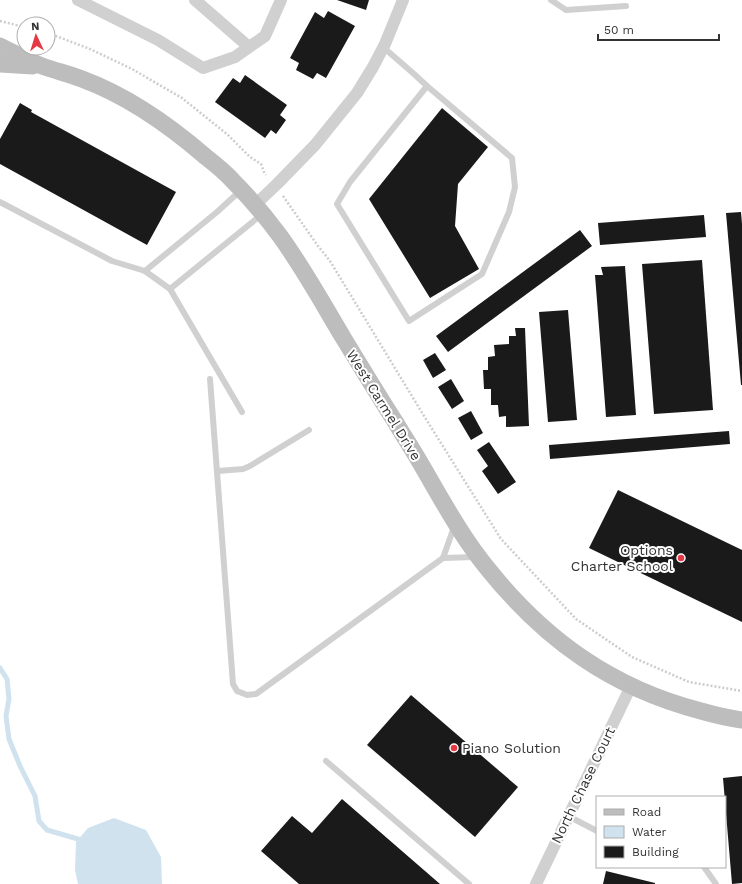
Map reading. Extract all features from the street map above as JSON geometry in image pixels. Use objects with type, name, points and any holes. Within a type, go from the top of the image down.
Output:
[{"type":"street","points":[[78,0],[158,40],[203,68],[234,57],[265,36],[281,0]]},
{"type":"street","points":[[195,0],[249,47]]},
{"type":"street","points":[[259,210],[278,184],[315,145],[357,93],[383,47],[403,0]]},
{"type":"street","name":"West Carmel Drive","points":[[0,46],[41,66],[83,79],[137,106],[164,123],[231,178],[281,237],[456,523],[479,557],[520,606],[553,637],[590,663],[631,686],[682,706],[742,720]]},
{"type":"street","name":"West Carmel Drive","points":[[0,64],[41,66]]},
{"type":"street","name":"North Chase Court","points":[[536,884],[631,686]]},
{"type":"lane","points":[[551,0],[566,10],[626,6]]},
{"type":"lane","points":[[383,47],[426,86],[512,158],[515,187],[509,212],[482,274],[410,320],[337,204],[350,182],[426,86]]},
{"type":"lane","points":[[146,271],[241,190]]},
{"type":"lane","points":[[0,202],[112,261],[146,271],[170,289],[242,412]]},
{"type":"lane","points":[[170,289],[259,210]]},
{"type":"lane","points":[[210,378],[233,684],[237,691],[247,695],[256,694],[443,558],[456,523]]},
{"type":"lane","points":[[218,471],[243,469],[250,466],[309,430]]},
{"type":"lane","points":[[443,558],[479,557]]},
{"type":"lane","points":[[326,761],[469,884]]},
{"type":"lane","points":[[568,816],[596,830]]},
{"type":"lane","points":[[705,868],[716,884]]},
{"type":"path","points":[[0,22],[16,25]]},
{"type":"path","points":[[501,539],[576,619],[632,657],[689,682],[742,691]]},
{"type":"water","points":[[114,818],[146,830],[161,857],[162,884],[78,884],[75,870],[76,842],[88,828]]},
{"type":"building","points":[[337,0],[369,0],[366,10]]},
{"type":"building","points":[[328,11],[355,26],[326,78],[317,73],[313,79],[296,70],[299,63],[290,58],[315,12],[324,18]]},
{"type":"building","points":[[245,75],[287,105],[280,115],[286,120],[276,134],[271,130],[265,138],[215,102],[233,78],[240,83]]},
{"type":"building","points":[[20,103],[32,110],[31,112],[176,192],[147,245],[0,164],[0,139]]},
{"type":"building","points":[[442,108],[488,147],[458,184],[455,226],[479,269],[430,298],[369,199]]},
{"type":"building","points":[[741,212],[742,224],[742,385],[726,213]]},
{"type":"building","points":[[704,215],[706,237],[600,245],[598,223]]},
{"type":"building","points":[[580,230],[592,246],[448,352],[436,336]]},
{"type":"building","points":[[702,260],[713,410],[654,414],[642,264]]},
{"type":"building","points":[[625,266],[636,415],[606,417],[595,275],[603,275],[601,267]]},
{"type":"building","points":[[568,310],[577,420],[548,422],[539,312]]},
{"type":"building","points":[[515,328],[525,328],[529,426],[506,427],[506,416],[499,417],[498,405],[491,405],[491,389],[484,389],[483,370],[488,370],[488,357],[495,356],[494,345],[509,344],[509,336],[516,336]]},
{"type":"building","points":[[435,353],[446,370],[433,378],[423,360]]},
{"type":"building","points":[[451,379],[464,401],[452,409],[438,387]]},
{"type":"building","points":[[471,411],[483,433],[471,440],[458,418]]},
{"type":"building","points":[[729,431],[730,444],[550,459],[549,445]]},
{"type":"building","points":[[489,442],[516,482],[498,494],[482,471],[488,466],[477,450]]},
{"type":"building","points":[[618,490],[742,550],[742,622],[589,548]]},
{"type":"building","points":[[411,695],[518,787],[475,837],[367,745]]},
{"type":"building","points":[[742,776],[742,883],[732,884],[726,796],[725,796],[723,778]]},
{"type":"building","points":[[342,799],[440,884],[299,884],[261,851],[292,816],[312,833]]},
{"type":"building","points":[[606,871],[655,883],[655,884],[603,884]]},
{"type":"waterway","points":[[0,668],[7,679],[9,699],[6,716],[9,739],[35,796],[39,821],[47,830],[78,839],[82,842]]},
{"type":"place","name":"Options Charter School","points":[[681,558]]},
{"type":"place","name":"Piano Solution","points":[[454,748]]}]
